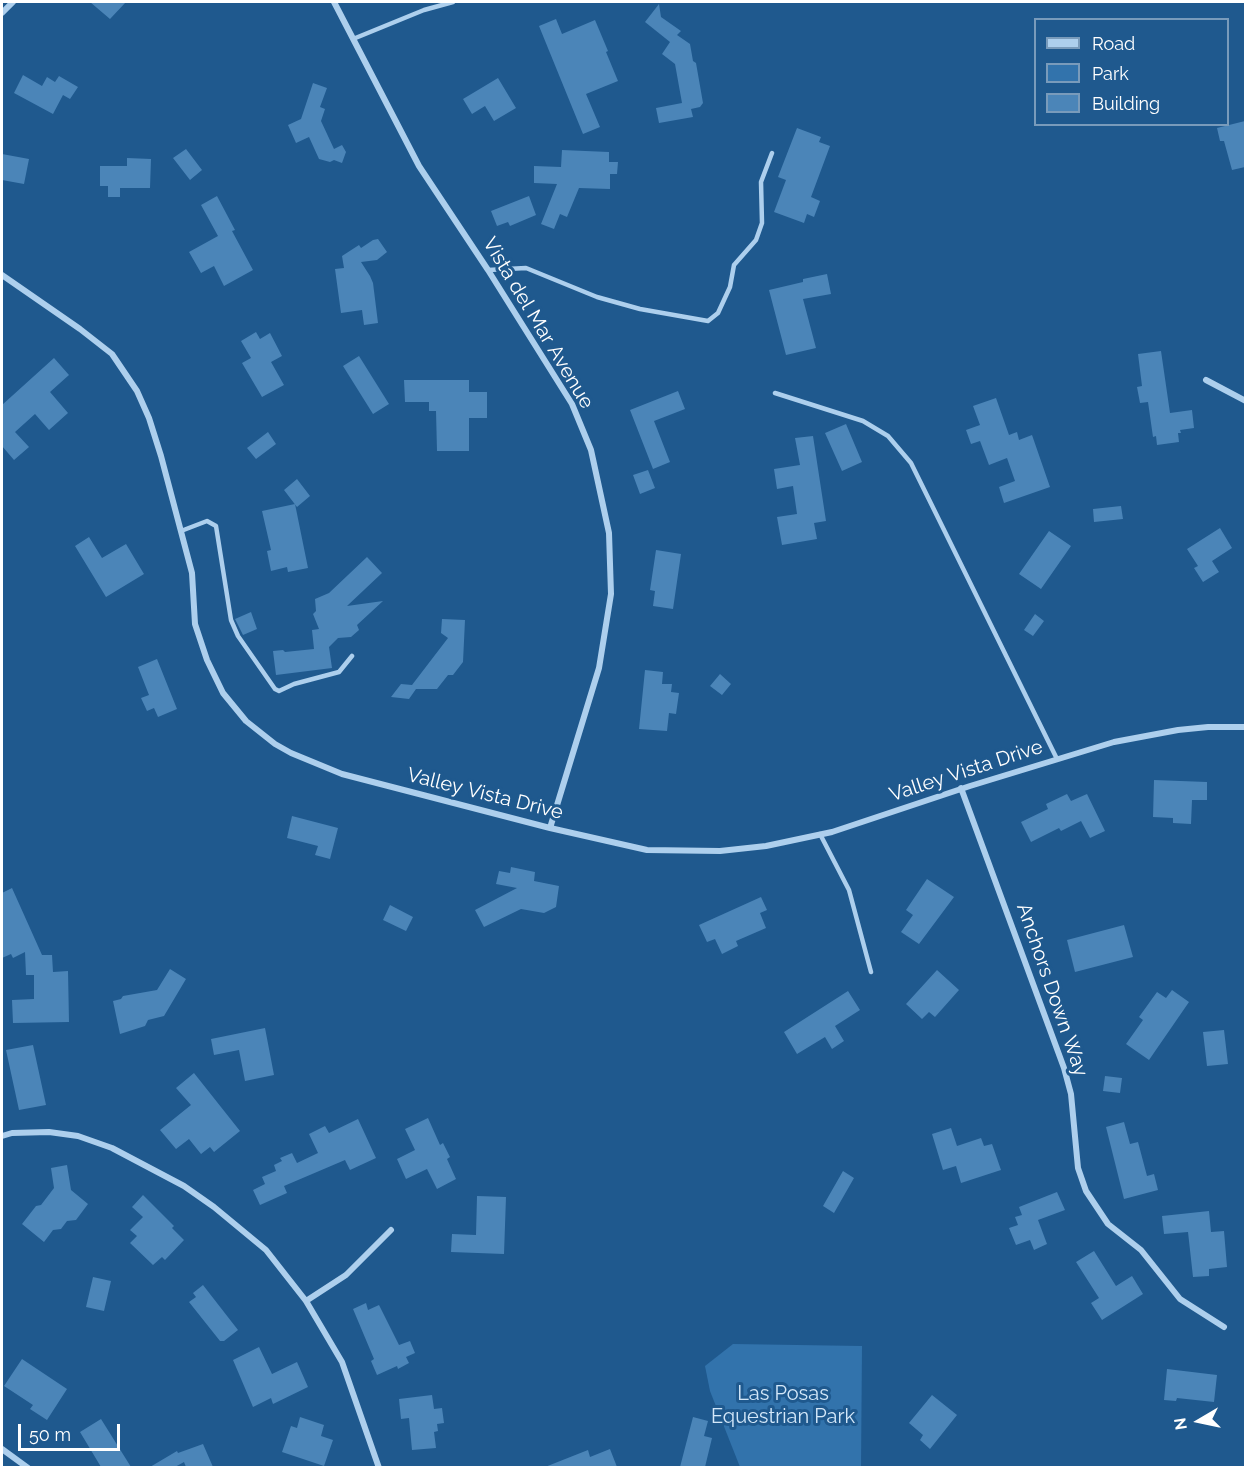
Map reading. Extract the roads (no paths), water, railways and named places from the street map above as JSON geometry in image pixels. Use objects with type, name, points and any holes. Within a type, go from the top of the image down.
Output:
[{"type":"street","points":[[2,13],[13,2]]},
{"type":"street","name":"Vista del Mar Avenue","points":[[334,2],[419,166],[488,270],[572,404],[591,450],[609,533],[611,594],[599,668],[550,828]]},
{"type":"street","name":"Valley Vista Drive","points":[[2,274],[112,354],[126,373],[149,418],[192,573],[195,624],[214,677],[234,708],[260,734],[291,753],[342,774],[550,828],[646,850],[742,849],[820,834],[1114,742],[1208,726],[1245,726]]},
{"type":"street","points":[[1206,380],[1245,401]]},
{"type":"street","name":"Anchors Down Way","points":[[961,789],[1064,1068],[1071,1094],[1078,1168],[1086,1191],[1108,1224],[1141,1250],[1180,1299],[1224,1327]]},
{"type":"street","points":[[2,1136],[12,1133],[50,1131],[78,1136],[112,1148],[156,1170],[214,1207],[266,1250],[306,1301],[342,1362],[380,1467]]},
{"type":"street","points":[[306,1301],[346,1275],[391,1230]]},
{"type":"street","points":[[2,1449],[28,1467]]},
{"type":"lane","points":[[353,39],[424,10],[453,2]]},
{"type":"lane","points":[[488,270],[526,268],[597,297],[640,309],[708,321],[718,313],[730,287],[734,265],[756,240],[762,223],[761,182],[772,153]]},
{"type":"lane","points":[[775,393],[863,421],[888,436],[911,463],[1056,759]]},
{"type":"lane","points":[[180,531],[207,521],[216,526],[231,620],[238,636],[275,689],[279,691],[294,684],[339,672],[352,656]]},
{"type":"lane","points":[[820,834],[849,890],[871,972]]},
{"type":"park label","name":"Las Posas Equestrian Park","points":[[783,1406]]}]
